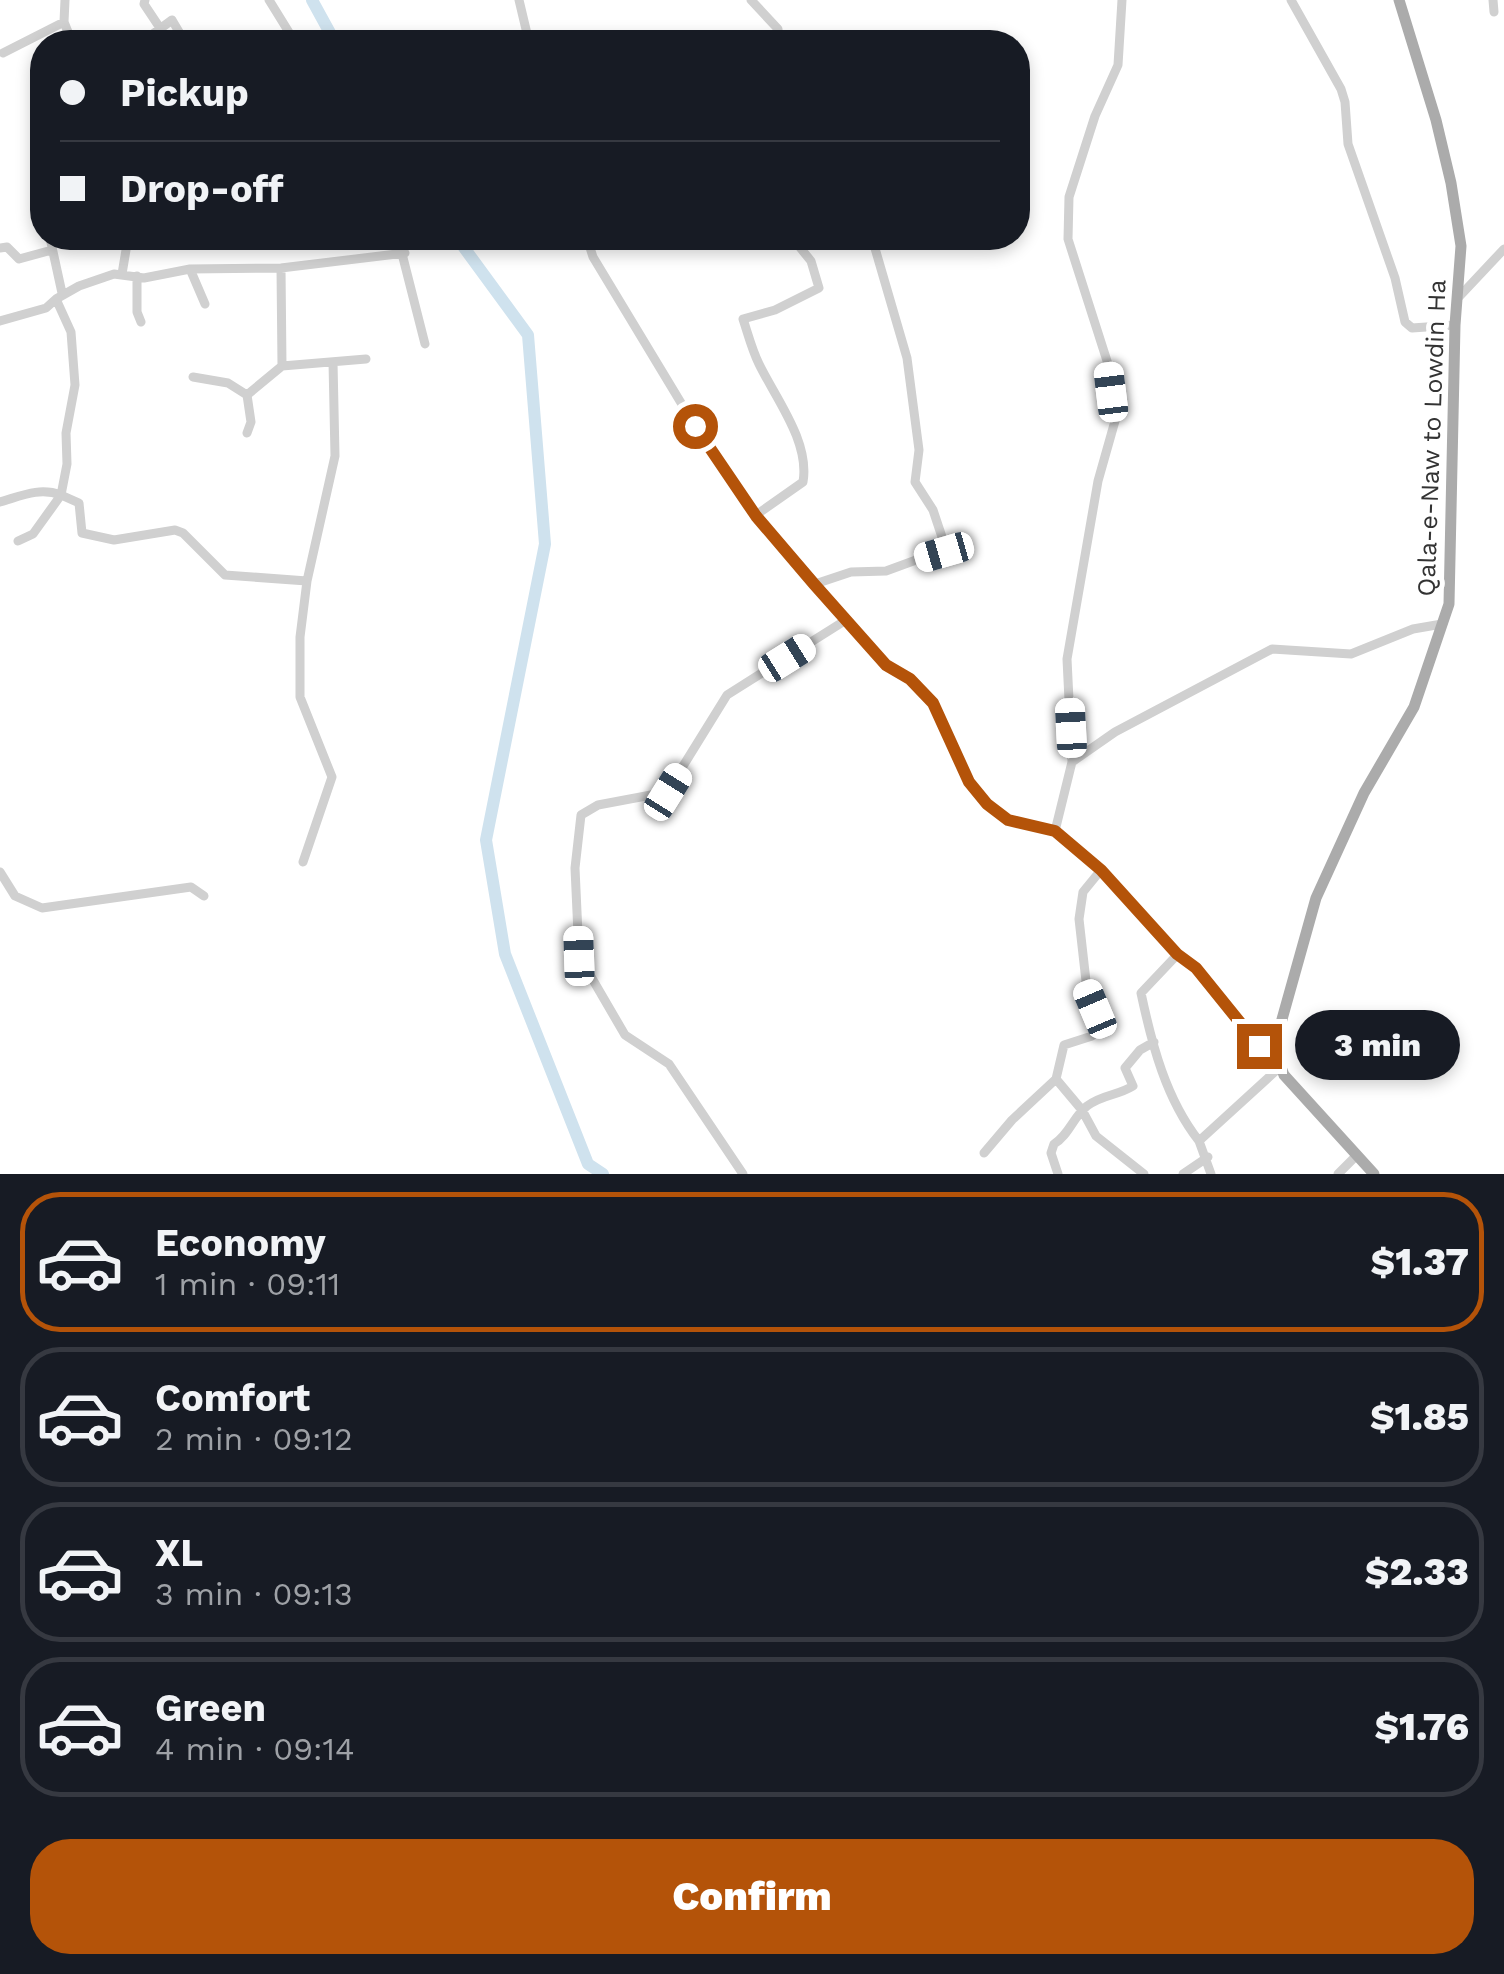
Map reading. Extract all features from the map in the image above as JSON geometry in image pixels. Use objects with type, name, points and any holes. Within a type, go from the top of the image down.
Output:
[{"type":"main road","name":"Qala-e-Naw to Lowdin Ha","points":[[1280,1066],[1278,1030],[1316,898],[1364,793],[1414,707],[1449,604],[1455,325],[1461,246],[1436,120],[1399,0]]},
{"type":"main road","points":[[1280,1066],[1374,1174]]},
{"type":"street","points":[[65,0],[67,30]]},
{"type":"street","points":[[145,0],[160,28]]},
{"type":"street","points":[[268,0],[287,30]]},
{"type":"street","points":[[519,0],[526,30]]},
{"type":"street","points":[[751,0],[778,30]]},
{"type":"street","points":[[1055,831],[1072,762],[1068,659],[1098,481],[1115,421],[1108,364],[1068,238],[1069,197],[1094,116],[1118,65],[1122,0]]},
{"type":"street","points":[[1291,0],[1341,89],[1348,144],[1395,278],[1406,322],[1412,328],[1455,325]]},
{"type":"street","points":[[1493,0],[1494,12]]},
{"type":"street","points":[[157,30],[172,20],[178,30]]},
{"type":"street","points":[[48,30],[64,22]]},
{"type":"street","points":[[3,53],[30,39]]},
{"type":"street","points":[[0,248],[6,247],[19,260],[52,250],[59,296],[72,332],[76,385],[60,494],[33,534],[18,541]]},
{"type":"street","points":[[1457,299],[1504,249]]},
{"type":"street","points":[[122,274],[126,250]]},
{"type":"street","points":[[404,250],[424,344]]},
{"type":"street","points":[[591,250],[695,426],[756,516],[886,665],[910,679],[933,703],[969,782],[987,804],[1008,820],[1055,831],[1101,870],[1177,954],[1196,968],[1280,1066],[1200,1141]]},
{"type":"street","points":[[756,516],[803,482],[805,470],[792,426],[756,359],[743,319],[775,310],[819,288],[812,263],[802,250]]},
{"type":"street","points":[[814,584],[851,572],[886,570],[946,549],[933,510],[915,482],[920,450],[906,358],[875,250]]},
{"type":"street","points":[[0,320],[46,308],[59,296],[122,274],[157,276],[190,269],[281,268],[405,253]]},
{"type":"street","points":[[281,268],[282,366]]},
{"type":"street","points":[[190,269],[205,304]]},
{"type":"street","points":[[137,276],[137,312],[141,322]]},
{"type":"street","points":[[247,396],[282,366],[366,359]]},
{"type":"street","points":[[303,862],[332,777],[300,697],[300,637],[307,581],[335,456],[333,362]]},
{"type":"street","points":[[194,377],[228,383],[247,396],[251,422],[247,433]]},
{"type":"street","points":[[0,502],[49,490],[78,503],[82,533],[114,540],[175,530],[183,533],[225,575],[307,581]]},
{"type":"street","points":[[744,1174],[669,1064],[625,1035],[579,956],[575,868],[581,815],[598,805],[668,792],[728,696],[846,620]]},
{"type":"street","points":[[1072,762],[1115,732],[1272,649],[1350,654],[1413,629],[1442,624]]},
{"type":"street","points":[[984,1153],[1056,1079],[1064,1045],[1092,1034],[1096,1015],[1086,990],[1078,919],[1083,892],[1101,870]]},
{"type":"street","points":[[0,872],[15,896],[42,908],[192,887],[204,896]]},
{"type":"street","points":[[1177,954],[1142,993],[1173,1100],[1200,1141],[1211,1174]]},
{"type":"street","points":[[1058,1174],[1052,1148],[1063,1139],[1070,1123],[1102,1096],[1133,1086],[1124,1068],[1140,1050],[1154,1042]]},
{"type":"street","points":[[1056,1079],[1082,1110],[1096,1136],[1144,1174]]},
{"type":"street","points":[[1338,1174],[1357,1155]]},
{"type":"street","points":[[1184,1174],[1208,1157]]},
{"type":"waterway","points":[[312,0],[328,30]]},
{"type":"waterway","points":[[466,250],[528,335],[545,544],[486,840],[505,954],[588,1164],[603,1174]]},
{"type":"route","points":[[695,426],[756,516],[814,584],[886,665],[910,679],[933,703],[969,782],[987,804],[1008,820],[1055,831],[1101,870],[1177,954],[1196,968],[1259,1046]]}]
